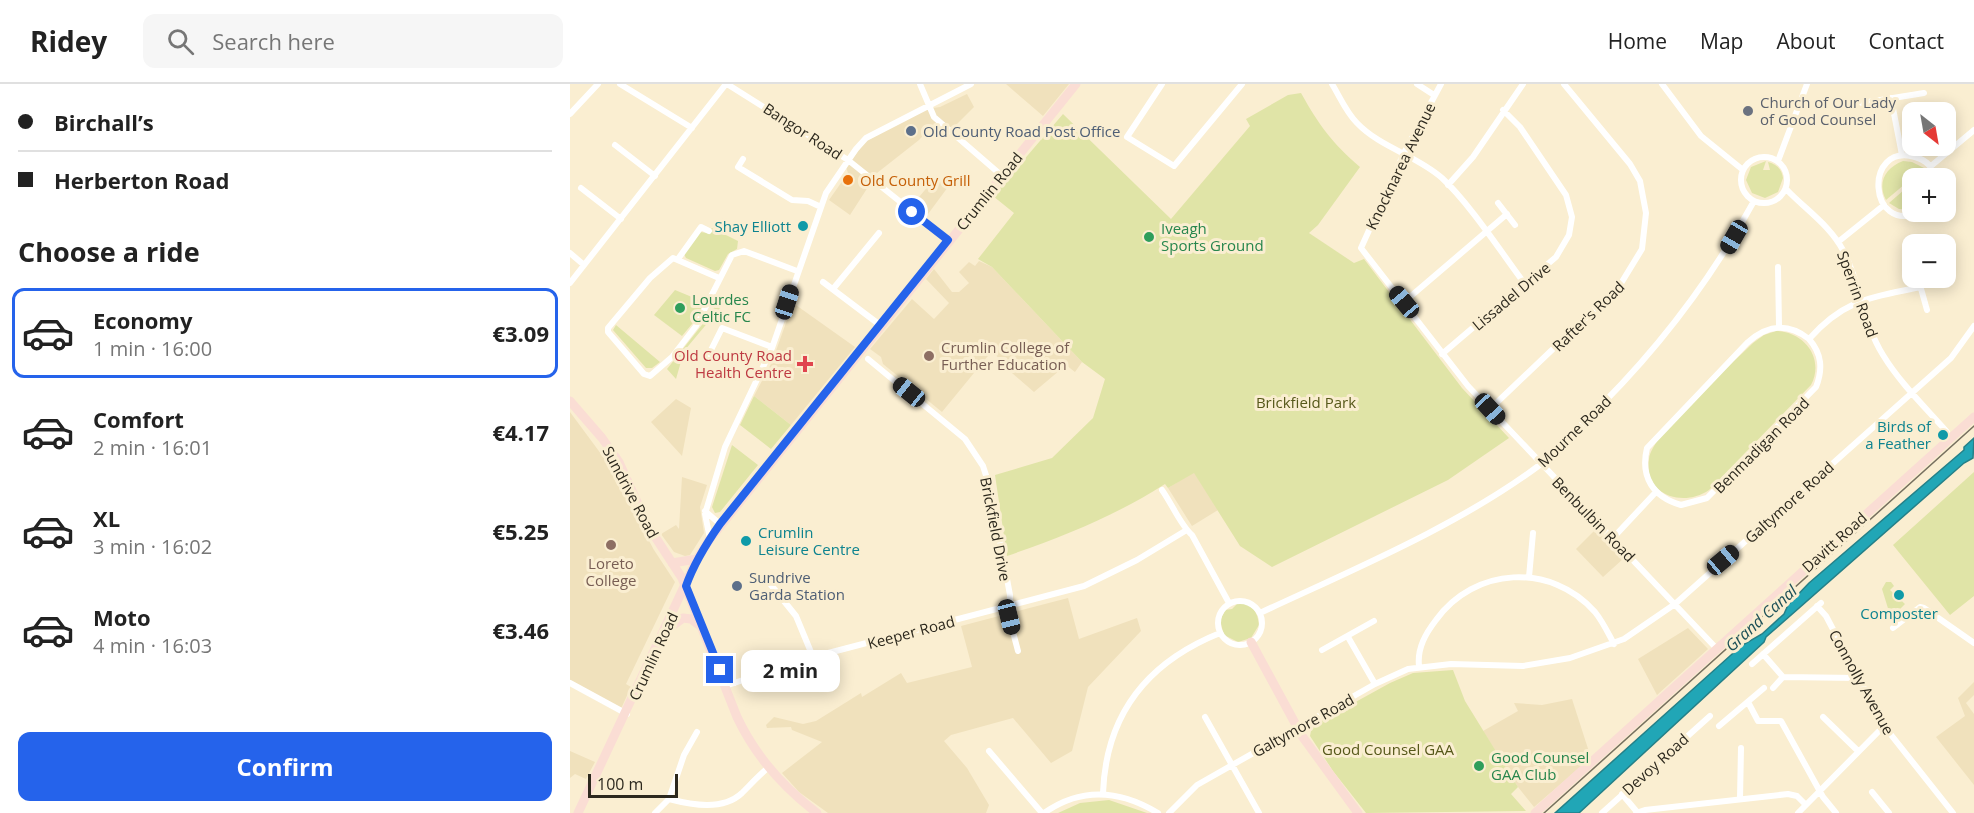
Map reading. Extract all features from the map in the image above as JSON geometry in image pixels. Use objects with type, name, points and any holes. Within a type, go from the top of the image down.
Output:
[{"type":"main road","name":"Crumlin Road","points":[[579,813],[627,714],[697,559],[720,524],[1076,84]]},
{"type":"main road","name":"Sundrive Road","points":[[570,401],[619,462],[648,526],[686,586],[740,722],[769,766],[792,793],[817,813]]},
{"type":"main road","name":"Davitt Road","points":[[1535,813],[1974,417]]},
{"type":"main road","points":[[672,563],[697,559]]},
{"type":"main road","points":[[664,632],[683,618],[696,621],[705,631]]},
{"type":"main road","points":[[1251,642],[1318,762],[1358,813]]},
{"type":"street","points":[[570,114],[598,84]]},
{"type":"street","points":[[620,84],[692,128]]},
{"type":"street","points":[[570,283],[727,84]]},
{"type":"street","name":"Bangor Road","points":[[727,84],[740,87],[848,160],[948,240]]},
{"type":"street","points":[[920,84],[934,117],[941,125],[1001,175]]},
{"type":"street","points":[[710,539],[705,511],[725,447],[772,347],[826,193],[866,138],[971,84]]},
{"type":"street","points":[[1162,84],[1127,137],[1174,166],[1242,84]]},
{"type":"street","points":[[1332,84],[1347,112],[1358,125],[1379,141],[1428,166],[1448,185],[1525,284]]},
{"type":"street","points":[[1417,84],[1434,95]]},
{"type":"street","name":"Knocknarea Avenue","points":[[1361,248],[1404,153],[1441,84]]},
{"type":"street","points":[[1448,185],[1473,157],[1522,84]]},
{"type":"street","name":"Rafter's Road","points":[[1490,409],[1620,285],[1642,249],[1646,213],[1640,181],[1630,164],[1564,84]]},
{"type":"street","points":[[1662,84],[1701,136],[1743,170]]},
{"type":"street","points":[[1778,160],[1807,84]]},
{"type":"street","points":[[1862,103],[1924,93]]},
{"type":"street","points":[[1891,98],[1902,156]]},
{"type":"street","name":"Lissadel Drive","points":[[1442,354],[1560,252],[1569,235],[1571,208],[1566,195],[1513,118],[1503,110]]},
{"type":"street","points":[[1902,214],[1884,204],[1879,196],[1877,179],[1886,163],[1902,156],[1922,159],[1931,166],[1974,129]]},
{"type":"street","points":[[615,145],[655,176]]},
{"type":"street","points":[[1763,156],[1778,160],[1787,174],[1786,189],[1771,202],[1754,201],[1741,185],[1743,170],[1750,161],[1763,156]]},
{"type":"street","points":[[743,159],[738,167],[792,200],[808,201],[821,207]]},
{"type":"street","points":[[581,188],[621,219]]},
{"type":"street","name":"Sperrin Road","points":[[1786,189],[1823,223],[1838,242],[1854,274],[1876,343],[1947,432]]},
{"type":"street","name":"Mourne Road","points":[[1260,613],[1446,522],[1541,464],[1611,396],[1664,333],[1714,268],[1754,201]]},
{"type":"street","points":[[1498,203],[1515,225]]},
{"type":"street","points":[[1838,242],[1884,204]]},
{"type":"street","points":[[1404,302],[1507,214]]},
{"type":"street","points":[[678,259],[701,227],[709,231]]},
{"type":"street","points":[[833,289],[879,233]]},
{"type":"street","name":"Benbulbin Road","points":[[1361,248],[1468,386],[1717,649]]},
{"type":"street","points":[[719,278],[673,258],[657,270],[608,328],[608,332],[646,375],[652,375],[672,357],[696,326],[719,278],[728,259],[741,251],[797,272]]},
{"type":"street","points":[[570,253],[584,265]]},
{"type":"street","points":[[1778,267],[1779,326]]},
{"type":"street","points":[[823,282],[880,326]]},
{"type":"street","points":[[1612,538],[1655,493],[1649,484],[1644,466],[1647,448],[1652,440],[1747,343],[1761,332],[1779,326],[1795,330],[1809,339],[1835,313],[1862,300],[1916,288]]},
{"type":"street","points":[[1920,288],[1927,310]]},
{"type":"street","name":"Galtymore Road","points":[[1169,813],[1197,785],[1231,765],[1375,684],[1419,666],[1545,664],[1614,644],[1648,625],[1675,604],[1951,358],[1974,326]]},
{"type":"street","points":[[706,360],[722,328],[772,347]]},
{"type":"street","name":"Benmadigan Road","points":[[1655,493],[1681,505],[1694,504],[1707,498],[1736,472],[1816,387],[1821,371],[1820,358],[1809,339]]},
{"type":"street","name":"Brickfield Drive","points":[[868,358],[954,430],[975,451],[986,472],[990,488],[1010,607]]},
{"type":"street","points":[[1162,490],[1184,525],[1185,531],[1192,536],[1229,603]]},
{"type":"street","points":[[705,511],[720,524]]},
{"type":"street","name":"Keeper Road","points":[[725,686],[813,657],[1010,607],[1102,578],[1185,531]]},
{"type":"street","points":[[1529,577],[1533,533]]},
{"type":"street","points":[[1419,666],[1419,655],[1424,639],[1453,600],[1492,579],[1529,577],[1551,582],[1578,597],[1600,620],[1614,644]]},
{"type":"street","points":[[771,585],[796,616],[813,657]]},
{"type":"street","points":[[1239,600],[1250,602],[1260,613],[1261,632],[1251,642],[1241,645],[1231,643],[1220,633],[1218,618],[1222,609],[1229,603],[1239,600]]},
{"type":"street","name":"Connolly Avenue","points":[[1763,654],[1819,604],[1884,726],[1951,811]]},
{"type":"street","points":[[1010,607],[1009,617],[1018,651]]},
{"type":"street","points":[[1893,628],[1920,607],[1974,643]]},
{"type":"street","points":[[1322,650],[1374,621]]},
{"type":"street","points":[[1103,793],[1106,765],[1114,734],[1128,706],[1145,682],[1167,660],[1220,633]]},
{"type":"street","points":[[1348,637],[1375,684]]},
{"type":"street","points":[[1752,664],[1763,654],[1782,677],[1857,678]]},
{"type":"street","points":[[1773,688],[1782,677]]},
{"type":"street","points":[[570,683],[627,714]]},
{"type":"street","points":[[1719,726],[1764,687]]},
{"type":"street","points":[[1748,702],[1758,721],[1781,721],[1820,792],[1836,813]]},
{"type":"street","name":"Devoy Road","points":[[1602,813],[1710,716]]},
{"type":"street","points":[[1205,717],[1259,813]]},
{"type":"street","points":[[1823,717],[1858,751]]},
{"type":"street","points":[[1797,813],[1884,726]]},
{"type":"street","points":[[655,813],[669,799],[691,738],[697,732]]},
{"type":"street","points":[[1740,799],[1742,748]]},
{"type":"street","points":[[989,751],[1043,813],[1061,802],[1103,793],[1123,796],[1158,813]]},
{"type":"street","points":[[669,799],[710,806],[722,804],[742,793],[769,766]]},
{"type":"street","points":[[1872,792],[1889,813]]},
{"type":"street","points":[[1622,794],[1637,813],[1792,794],[1806,805]]},
{"type":"street","points":[[1943,813],[1951,811]]},
{"type":"shaded area","points":[[1006,84],[1069,84],[1043,116]]},
{"type":"shaded area","points":[[967,94],[974,107],[953,128],[932,126],[919,140],[877,173],[850,215],[829,200],[848,173],[846,167],[866,141],[927,109],[940,107]]},
{"type":"shaded area","points":[[935,178],[948,187],[928,214],[914,203]]},
{"type":"shaded area","points":[[979,261],[992,267],[1082,362],[1075,372],[1066,365],[1034,392],[1004,366],[992,351],[942,412],[883,364],[881,357],[870,349],[912,299],[934,319],[949,303],[926,279],[934,269],[952,292],[959,292],[969,283],[959,272],[969,262],[975,266]]},
{"type":"shaded area","name":"Old County Road Health Centre","points":[[793,303],[855,347],[791,425],[754,396],[772,362]]},
{"type":"shaded area","points":[[676,399],[691,408],[682,456],[651,422]]},
{"type":"shaded area","name":"Loreto College","points":[[570,412],[604,458],[654,550],[675,582],[626,684],[631,687],[619,713],[570,686]]},
{"type":"shaded area","points":[[1194,472],[1218,510],[1192,526],[1168,488]]},
{"type":"shaded area","points":[[682,477],[707,485],[700,507],[704,533],[690,555],[685,556],[674,552],[661,534],[676,525],[679,529]]},
{"type":"shaded area","points":[[1596,529],[1623,559],[1603,577],[1576,549]]},
{"type":"shaded area","points":[[1068,598],[1079,639],[1137,618],[1141,631],[1088,687],[1072,751],[1051,763],[1013,718],[951,735],[944,741],[967,768],[989,805],[986,813],[828,813],[799,792],[782,773],[822,742],[792,730],[791,727],[767,728],[766,725],[774,717],[803,724],[816,721],[861,693],[862,697],[901,673],[907,683],[972,667],[961,626]]},
{"type":"shaded area","points":[[1688,628],[1708,649],[1657,695],[1638,659]]},
{"type":"shaded area","points":[[1974,682],[1974,695],[1966,703],[1974,714],[1974,785],[1936,737],[1965,716],[1958,698]]},
{"type":"shaded area","points":[[1572,699],[1591,758],[1534,807],[1518,787],[1483,731],[1518,711],[1514,703],[1542,705]]},
{"type":"shaded area","points":[[570,751],[595,762],[586,779],[575,774],[570,778]]},
{"type":"green space","name":"Brickfield Park","points":[[1301,93],[1327,133],[1360,167],[1318,225],[1309,233],[1354,263],[1364,259],[1462,388],[1509,438],[1448,480],[1272,567],[1240,546],[1194,473],[1168,488],[1165,484],[1088,525],[1007,556],[995,475],[1052,458],[1093,418],[1105,379],[1082,362],[992,267],[978,259],[1014,213],[993,196],[1063,114],[1171,219],[1250,126],[1246,119],[1288,95]]},
{"type":"green space","points":[[1766,161],[1763,170],[1770,170],[1768,162],[1774,164],[1782,172],[1783,178],[1778,192],[1765,198],[1752,193],[1746,180],[1751,167]]},
{"type":"green space","points":[[1903,161],[1912,162],[1924,168],[1902,168],[1902,187],[1886,200],[1882,188],[1884,177]]},
{"type":"green space","points":[[1902,192],[1902,209],[1889,203]]},
{"type":"green space","points":[[712,228],[738,241],[737,249],[728,254],[719,270],[715,271],[686,258],[684,254],[700,232],[708,233]]},
{"type":"green space","name":"Lourdes Celtic FC","points":[[675,290],[704,302],[697,318],[682,336],[654,315]]},
{"type":"green space","points":[[712,305],[720,308],[684,351],[676,379],[667,369],[705,321]]},
{"type":"green space","points":[[616,325],[660,362],[652,368],[646,368],[613,330]]},
{"type":"green space","points":[[1776,331],[1795,336],[1809,348],[1815,365],[1815,375],[1811,385],[1709,490],[1688,498],[1677,498],[1658,489],[1652,482],[1649,459],[1664,432],[1694,399],[1753,343],[1764,335]]},
{"type":"green space","points":[[754,396],[791,425],[771,449],[740,425]]},
{"type":"green space","points":[[732,445],[758,465],[720,512],[715,513],[712,507]]},
{"type":"green space","points":[[1974,472],[1974,596],[1950,615],[1893,545]]},
{"type":"green space","points":[[1886,582],[1891,582],[1894,586],[1890,590],[1905,604],[1891,618],[1882,589]]},
{"type":"green space","points":[[1238,603],[1253,609],[1259,625],[1251,638],[1238,642],[1224,635],[1220,621],[1225,610],[1232,609]]},
{"type":"green space","name":"Good Counsel GAA","points":[[1453,670],[1465,701],[1518,787],[1511,794],[1526,811],[1366,813],[1333,771],[1310,736],[1312,726],[1390,683],[1413,673]]},
{"type":"green space","points":[[1109,800],[1147,813],[1058,813],[1080,803]]},
{"type":"water","points":[[1974,438],[1973,458],[1964,463],[1766,637],[1764,642],[1579,813],[1555,813],[1741,646],[1762,634],[1784,614],[1788,605],[1809,583],[1964,450],[1964,447]]},
{"type":"tram line","points":[[1544,813],[1974,426]]},
{"type":"place","name":"Church of Our Lady of Good Counsel","points":[[1748,111]]},
{"type":"place","name":"Old County Road Post Office","points":[[911,131]]},
{"type":"place","name":"Old County Grill","points":[[848,180]]},
{"type":"place","name":"Shay Elliott","points":[[803,226]]},
{"type":"place","name":"Iveagh Sports Ground","points":[[1149,237]]},
{"type":"place","name":"Lourdes Celtic FC","points":[[680,308]]},
{"type":"place","name":"Crumlin College of Further Education","points":[[929,356]]},
{"type":"place","name":"Old County Road Health Centre","points":[[805,364]]},
{"type":"place","name":"Birds of a Feather","points":[[1943,435]]},
{"type":"place","name":"Crumlin Leisure Centre","points":[[746,541]]},
{"type":"place","name":"Loreto College","points":[[611,545]]},
{"type":"place","name":"Sundrive Garda Station","points":[[737,586]]},
{"type":"place","name":"Composter","points":[[1899,595]]},
{"type":"place","name":"Good Counsel GAA Club","points":[[1479,766]]},
{"type":"route","points":[[720,670],[686,586],[691,573],[697,559],[720,524],[948,240],[912,212]]},
{"type":"water label","name":"Grand Canal","points":[[1761,618]]}]
